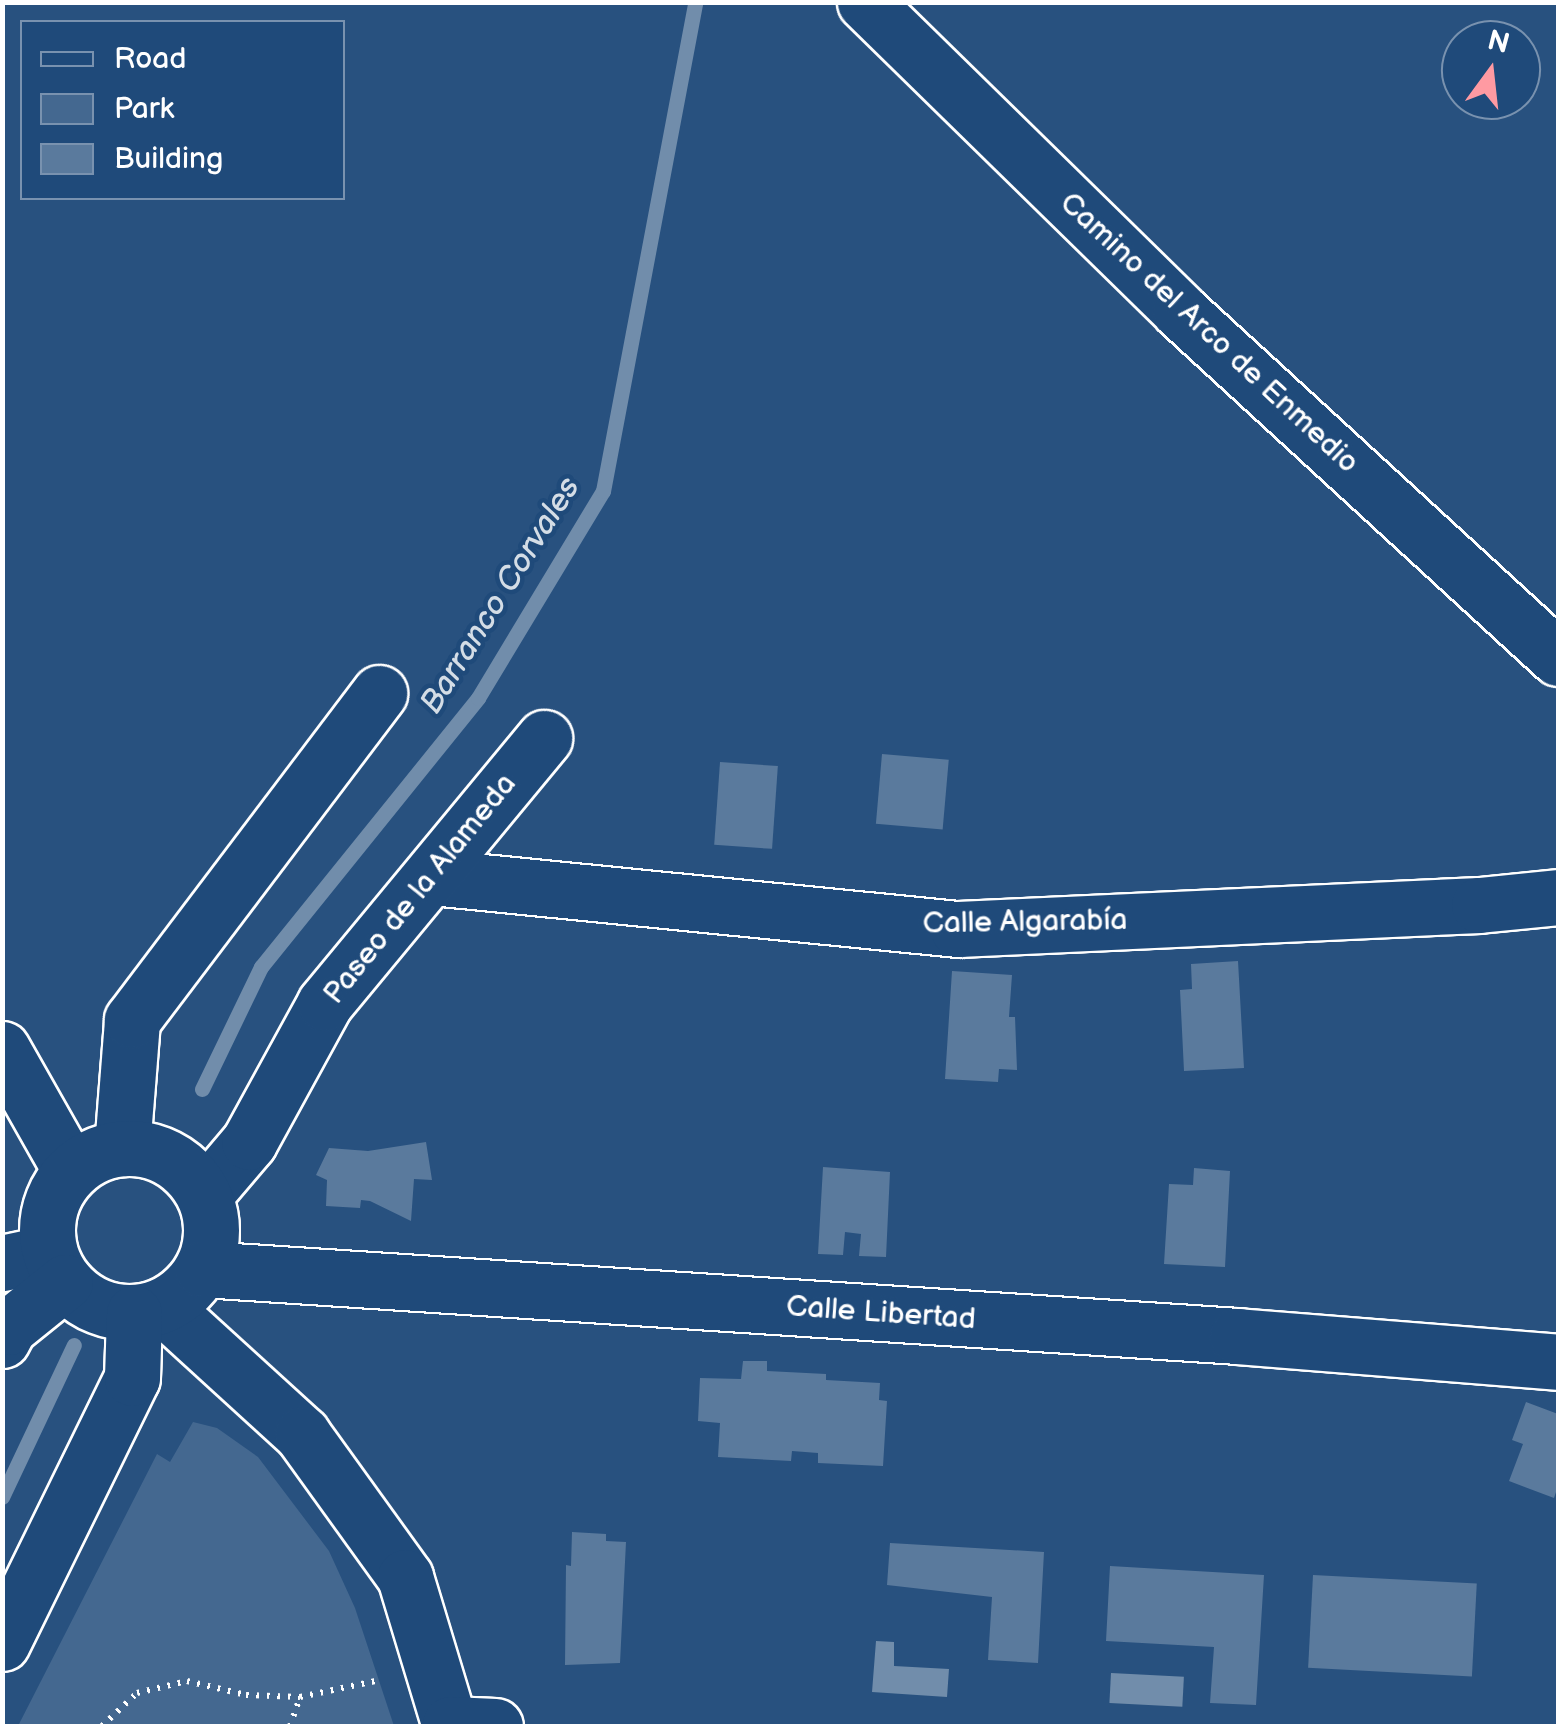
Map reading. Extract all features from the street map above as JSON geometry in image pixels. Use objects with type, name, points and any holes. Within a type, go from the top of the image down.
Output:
[{"type":"street","name":"Camino del Arco de Enmedio","points":[[865,2],[1180,311],[1558,658]]},
{"type":"street","points":[[122,1148],[132,1020],[379,694]]},
{"type":"street","name":"Paseo de la Alameda","points":[[204,1195],[249,1142],[325,1003],[544,738]]},
{"type":"street","name":"Calle Algarabía","points":[[432,877],[958,929],[1558,898]]},
{"type":"street","points":[[2,1050],[71,1171]]},
{"type":"street","points":[[2,1340],[39,1266],[48,1210],[71,1171],[94,1156],[122,1148],[147,1150],[170,1159],[190,1174],[204,1195],[211,1219],[211,1245],[202,1269],[185,1291],[148,1310],[108,1310],[83,1300],[39,1266]]},
{"type":"street","name":"Calle Libertad","points":[[202,1269],[1198,1333],[1558,1362]]},
{"type":"street","points":[[2,1644],[132,1378],[148,1310]]},
{"type":"street","points":[[148,1310],[302,1434],[405,1577],[458,1714]]},
{"type":"path","points":[[102,1726],[137,1693],[187,1681],[246,1695],[300,1697],[371,1680],[458,1714]]},
{"type":"path","points":[[290,1726],[300,1697]]},
{"type":"green space","points":[[193,1422],[217,1428],[258,1457],[329,1551],[355,1608],[394,1726],[18,1726],[157,1454],[170,1462]]},
{"type":"shaded area","points":[[876,1641],[894,1642],[894,1666],[949,1669],[947,1697],[872,1692]]},
{"type":"shaded area","points":[[1111,1673],[1184,1677],[1182,1707],[1109,1703]]},
{"type":"building","points":[[882,754],[949,760],[943,830],[876,824]]},
{"type":"building","points":[[720,762],[778,766],[772,849],[714,845]]},
{"type":"building","points":[[1238,961],[1244,1068],[1184,1071],[1180,990],[1192,989],[1191,964]]},
{"type":"building","points":[[952,971],[1012,975],[1009,1017],[1015,1017],[1017,1070],[999,1069],[998,1082],[945,1079]]},
{"type":"building","points":[[426,1142],[432,1180],[414,1179],[411,1221],[370,1201],[361,1200],[360,1208],[326,1206],[327,1180],[316,1175],[329,1148],[368,1151]]},
{"type":"building","points":[[823,1167],[890,1172],[886,1257],[859,1256],[861,1234],[845,1232],[843,1255],[818,1254]]},
{"type":"building","points":[[1194,1168],[1230,1171],[1225,1267],[1164,1264],[1169,1184],[1193,1185]]},
{"type":"building","points":[[743,1361],[767,1361],[767,1371],[826,1374],[826,1380],[880,1383],[879,1400],[887,1401],[883,1466],[818,1463],[818,1453],[792,1451],[791,1461],[718,1457],[720,1423],[698,1421],[700,1378],[741,1379]]},
{"type":"building","points":[[1526,1402],[1558,1414],[1558,1486],[1554,1498],[1509,1481],[1523,1444],[1512,1440]]},
{"type":"building","points":[[572,1532],[606,1534],[606,1541],[626,1542],[620,1663],[565,1665],[566,1565],[571,1566]]},
{"type":"building","points":[[890,1543],[1044,1552],[1038,1663],[988,1660],[992,1597],[887,1585]]},
{"type":"building","points":[[1110,1566],[1264,1575],[1256,1705],[1210,1703],[1214,1647],[1106,1641]]},
{"type":"building","points":[[1313,1575],[1477,1584],[1472,1676],[1308,1668]]},
{"type":"waterway","name":"Barranco Corvales","points":[[202,1089],[261,967],[478,698],[603,491],[695,2]]},
{"type":"waterway","name":"Barranco Corvales","points":[[2,1497],[74,1345]]}]
